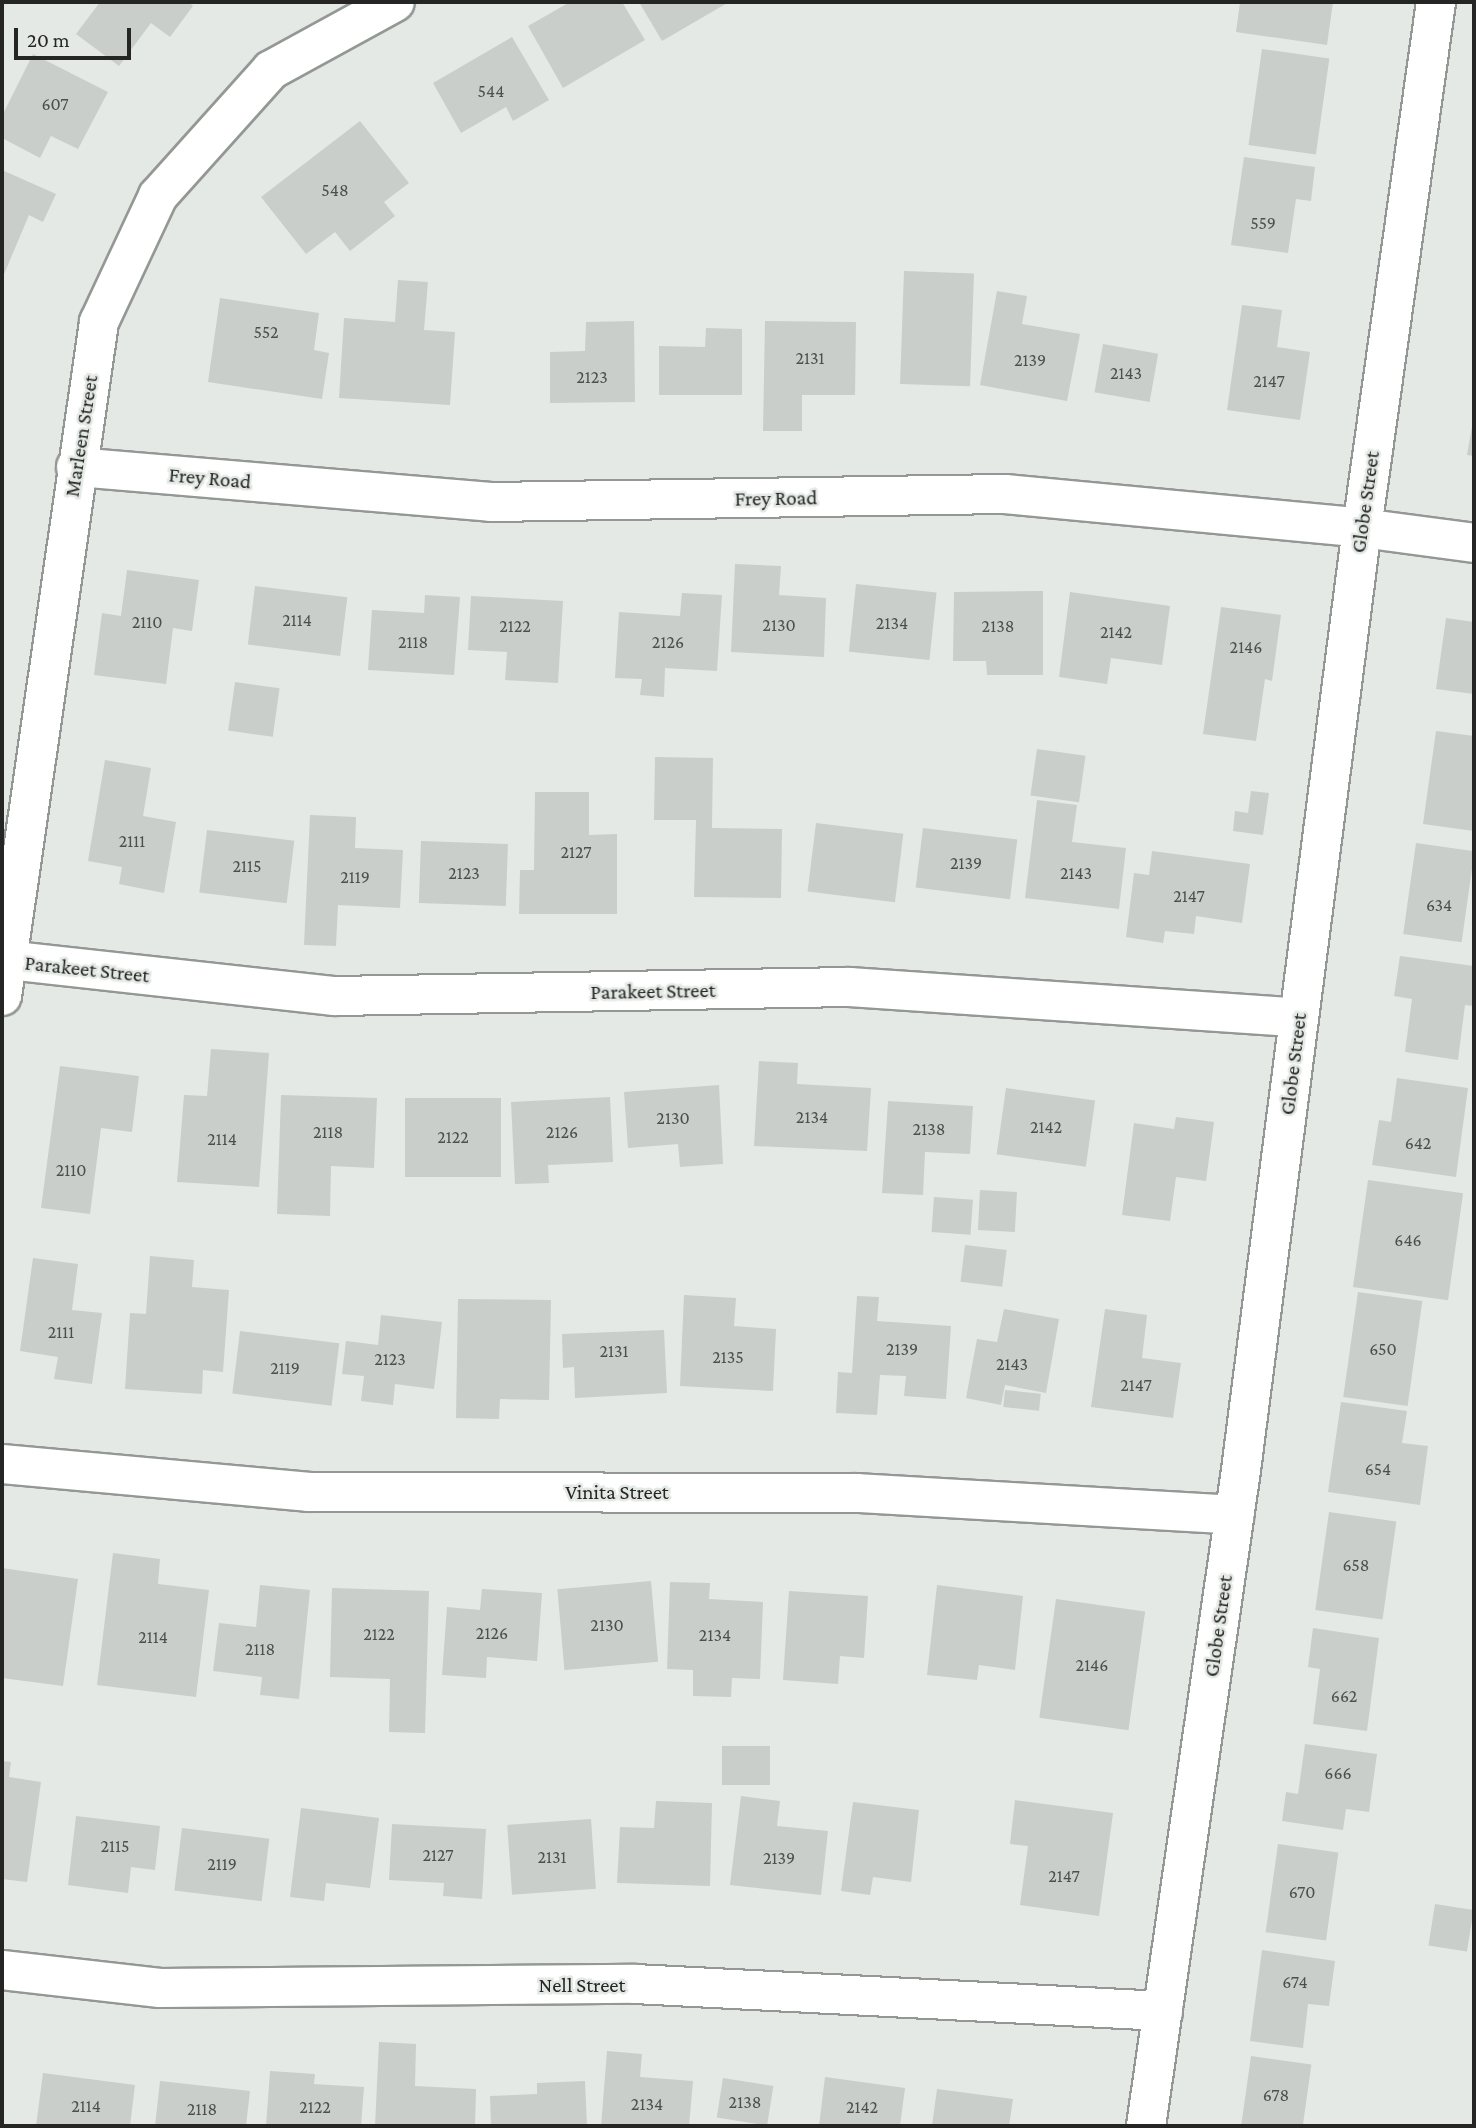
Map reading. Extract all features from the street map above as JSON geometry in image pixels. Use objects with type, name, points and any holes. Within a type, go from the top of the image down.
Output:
[{"type":"street","name":"Marleen Street","points":[[4,978],[99,322],[158,196],[271,70],[395,2]]},
{"type":"street","name":"Globe Street","points":[[1146,2126],[1234,1515],[1362,528],[1436,2]]},
{"type":"street","name":"Frey Road","points":[[76,467],[490,502],[1005,494],[1362,528],[1474,543]]},
{"type":"street","name":"Parakeet Street","points":[[4,978],[334,996],[850,987],[1299,1018]]},
{"type":"street","name":"Vinita Street","points":[[2,1464],[308,1492],[857,1493],[1234,1515]]},
{"type":"street","name":"Nell Street","points":[[2,1970],[160,1988],[635,1984],[1163,2011]]},
{"type":"building","points":[[100,2],[188,2],[193,6],[170,37],[151,23],[119,66],[76,34]]},
{"type":"building","points":[[570,2],[622,2],[645,40],[563,88],[528,26]]},
{"type":"building","points":[[639,2],[729,2],[662,41]]},
{"type":"building","points":[[1240,2],[1333,2],[1327,45],[1236,32]]},
{"type":"building","points":[[512,37],[549,100],[513,121],[506,107],[461,133],[433,83]]},
{"type":"building","points":[[1262,49],[1329,58],[1316,155],[1249,145]]},
{"type":"building","points":[[33,54],[108,92],[78,149],[51,136],[40,158],[2,138],[2,116]]},
{"type":"building","points":[[360,121],[409,183],[384,202],[395,216],[350,251],[335,232],[306,254],[261,197]]},
{"type":"building","points":[[1244,157],[1315,167],[1311,201],[1296,199],[1288,253],[1231,245]]},
{"type":"building","points":[[2,170],[56,194],[43,222],[29,215],[2,279]]},
{"type":"building","points":[[904,271],[974,273],[970,386],[900,384]]},
{"type":"building","points":[[398,280],[428,282],[424,330],[455,332],[450,405],[339,398],[344,318],[395,322]]},
{"type":"building","points":[[997,291],[1027,296],[1022,324],[1080,334],[1067,401],[980,385]]},
{"type":"building","points":[[220,298],[319,313],[314,350],[329,353],[322,399],[208,382]]},
{"type":"building","points":[[1242,305],[1282,310],[1277,347],[1310,352],[1300,420],[1227,410]]},
{"type":"building","points":[[634,321],[635,402],[550,403],[550,352],[585,351],[586,322]]},
{"type":"building","points":[[765,321],[856,322],[855,395],[802,395],[802,431],[763,431]]},
{"type":"building","points":[[706,328],[742,329],[742,395],[659,395],[659,346],[705,347]]},
{"type":"building","points":[[1103,344],[1158,354],[1150,402],[1094,392]]},
{"type":"building","points":[[1474,415],[1474,456],[1467,455]]},
{"type":"building","points":[[735,564],[781,566],[779,595],[826,598],[824,657],[731,652]]},
{"type":"building","points":[[127,570],[199,580],[192,631],[173,628],[166,684],[94,675],[102,613],[121,616]]},
{"type":"building","points":[[856,584],[937,592],[929,660],[849,652]]},
{"type":"building","points":[[255,586],[347,597],[340,656],[248,645]]},
{"type":"building","points":[[1043,591],[1043,675],[987,675],[986,661],[953,661],[954,592]]},
{"type":"building","points":[[1070,592],[1170,606],[1162,665],[1111,658],[1107,684],[1059,677]]},
{"type":"building","points":[[682,593],[722,595],[717,671],[665,668],[664,697],[640,695],[642,679],[615,678],[619,612],[680,616]]},
{"type":"building","points":[[425,595],[460,597],[454,675],[368,670],[372,610],[424,613]]},
{"type":"building","points":[[471,596],[563,601],[558,683],[505,680],[507,652],[468,650]]},
{"type":"building","points":[[1221,607],[1281,615],[1272,681],[1265,679],[1256,741],[1203,734]]},
{"type":"building","points":[[1446,618],[1474,622],[1474,694],[1436,689]]},
{"type":"building","points":[[235,682],[280,688],[273,737],[228,731]]},
{"type":"building","points":[[1436,731],[1474,736],[1474,831],[1423,824]]},
{"type":"building","points":[[1037,749],[1086,756],[1079,802],[1030,796]]},
{"type":"building","points":[[655,757],[713,758],[712,828],[782,829],[781,898],[694,897],[696,820],[654,820]]},
{"type":"building","points":[[105,760],[151,768],[143,816],[176,822],[164,893],[119,884],[122,867],[88,861]]},
{"type":"building","points":[[1251,791],[1269,793],[1263,835],[1233,831],[1235,811],[1248,813]]},
{"type":"building","points":[[535,792],[589,792],[589,835],[617,834],[617,914],[519,914],[520,870],[534,870]]},
{"type":"building","points":[[1037,800],[1077,805],[1072,842],[1126,848],[1119,909],[1025,898]]},
{"type":"building","points":[[310,815],[356,817],[355,848],[403,850],[400,908],[338,905],[336,946],[304,945]]},
{"type":"building","points":[[816,823],[903,834],[895,902],[808,891]]},
{"type":"building","points":[[923,828],[1017,840],[1010,899],[916,888]]},
{"type":"building","points":[[207,830],[294,841],[287,903],[199,893]]},
{"type":"building","points":[[421,841],[508,844],[506,906],[419,903]]},
{"type":"building","points":[[1416,843],[1474,851],[1462,942],[1403,934]]},
{"type":"building","points":[[1152,851],[1250,864],[1242,923],[1196,916],[1194,934],[1165,931],[1163,943],[1126,937],[1134,873],[1149,875]]},
{"type":"building","points":[[1400,956],[1474,966],[1474,1006],[1465,1005],[1458,1060],[1405,1052],[1412,999],[1394,996]]},
{"type":"building","points":[[211,1049],[269,1053],[259,1187],[177,1182],[184,1095],[207,1096]]},
{"type":"building","points":[[759,1061],[798,1063],[797,1084],[871,1088],[867,1151],[754,1146]]},
{"type":"building","points":[[60,1066],[139,1076],[132,1132],[101,1128],[90,1214],[41,1208]]},
{"type":"building","points":[[1397,1078],[1468,1088],[1456,1177],[1372,1165],[1379,1120],[1391,1122]]},
{"type":"building","points":[[719,1085],[723,1164],[680,1167],[678,1144],[628,1148],[624,1092]]},
{"type":"building","points":[[1006,1088],[1095,1101],[1086,1167],[997,1154]]},
{"type":"building","points":[[281,1095],[377,1098],[374,1168],[331,1166],[330,1216],[277,1214]]},
{"type":"building","points":[[610,1097],[613,1162],[548,1165],[549,1183],[515,1184],[511,1102]]},
{"type":"building","points":[[405,1098],[501,1098],[501,1177],[405,1177]]},
{"type":"building","points":[[888,1101],[973,1106],[970,1154],[925,1152],[923,1195],[882,1193]]},
{"type":"building","points":[[1176,1117],[1214,1122],[1206,1181],[1176,1177],[1170,1221],[1122,1215],[1134,1123],[1174,1129]]},
{"type":"building","points":[[1368,1180],[1463,1193],[1448,1300],[1353,1287]]},
{"type":"building","points":[[980,1190],[1017,1192],[1015,1232],[978,1230]]},
{"type":"building","points":[[934,1197],[973,1200],[970,1235],[932,1232]]},
{"type":"building","points":[[965,1245],[1007,1250],[1002,1287],[960,1282]]},
{"type":"building","points":[[150,1256],[194,1260],[192,1287],[229,1290],[223,1372],[203,1370],[202,1394],[125,1389],[130,1313],[146,1314]]},
{"type":"building","points":[[33,1258],[78,1264],[72,1310],[102,1313],[92,1384],[54,1379],[58,1357],[20,1351]]},
{"type":"building","points":[[1358,1292],[1422,1301],[1408,1406],[1343,1397]]},
{"type":"building","points":[[684,1295],[736,1298],[734,1326],[776,1329],[773,1391],[680,1386]]},
{"type":"building","points":[[857,1296],[879,1297],[877,1321],[951,1326],[946,1399],[904,1396],[906,1376],[880,1375],[877,1415],[836,1413],[838,1372],[852,1373]]},
{"type":"building","points":[[458,1299],[551,1300],[549,1400],[500,1399],[499,1419],[456,1418]]},
{"type":"building","points":[[1004,1309],[1059,1319],[1046,1393],[1005,1385],[1001,1405],[966,1398],[977,1339],[997,1342]]},
{"type":"building","points":[[1105,1309],[1147,1315],[1142,1358],[1181,1363],[1173,1418],[1091,1407]]},
{"type":"building","points":[[381,1315],[442,1322],[434,1389],[395,1384],[393,1405],[361,1401],[364,1376],[342,1374],[346,1341],[378,1345]]},
{"type":"building","points":[[664,1330],[667,1393],[575,1398],[574,1367],[563,1368],[562,1334]]},
{"type":"building","points":[[240,1331],[339,1343],[332,1406],[232,1394]]},
{"type":"building","points":[[1005,1390],[1041,1394],[1039,1411],[1003,1407]]},
{"type":"building","points":[[1341,1402],[1407,1411],[1402,1443],[1428,1446],[1420,1505],[1328,1492]]},
{"type":"building","points":[[1329,1512],[1396,1521],[1383,1620],[1315,1610]]},
{"type":"building","points":[[113,1553],[160,1559],[158,1584],[209,1590],[196,1697],[97,1685]]},
{"type":"building","points":[[2,1568],[78,1579],[63,1686],[2,1678]]},
{"type":"building","points":[[651,1581],[658,1662],[564,1670],[557,1589]]},
{"type":"building","points":[[670,1582],[710,1583],[709,1599],[763,1602],[760,1679],[732,1678],[731,1697],[693,1696],[693,1670],[667,1669]]},
{"type":"building","points":[[260,1585],[310,1590],[299,1699],[260,1695],[262,1677],[213,1671],[219,1623],[256,1627]]},
{"type":"building","points":[[937,1585],[1023,1596],[1015,1670],[979,1665],[977,1680],[927,1675]]},
{"type":"building","points":[[332,1588],[429,1591],[425,1733],[389,1732],[390,1679],[330,1677]]},
{"type":"building","points":[[482,1589],[542,1593],[537,1661],[487,1657],[486,1678],[442,1675],[447,1607],[480,1610]]},
{"type":"building","points":[[789,1591],[868,1596],[864,1658],[840,1656],[838,1684],[783,1680]]},
{"type":"building","points":[[1056,1599],[1145,1612],[1128,1730],[1039,1718]]},
{"type":"building","points":[[1313,1628],[1379,1638],[1367,1731],[1313,1724],[1320,1669],[1308,1667]]},
{"type":"building","points":[[1305,1744],[1377,1754],[1369,1812],[1346,1809],[1343,1830],[1282,1821],[1286,1792],[1298,1794]]},
{"type":"building","points":[[722,1746],[770,1746],[770,1785],[722,1785]]},
{"type":"building","points":[[2,1761],[11,1762],[9,1777],[41,1782],[27,1882],[2,1879]]},
{"type":"building","points":[[741,1796],[780,1801],[777,1826],[828,1831],[821,1895],[730,1885]]},
{"type":"building","points":[[1015,1800],[1113,1813],[1099,1916],[1020,1905],[1028,1846],[1010,1844]]},
{"type":"building","points":[[656,1801],[712,1803],[710,1886],[617,1883],[620,1827],[654,1828]]},
{"type":"building","points":[[853,1802],[919,1810],[911,1882],[873,1877],[870,1895],[841,1891]]},
{"type":"building","points":[[301,1808],[379,1818],[370,1888],[326,1883],[324,1901],[290,1897]]},
{"type":"building","points":[[76,1816],[160,1826],[155,1870],[131,1867],[128,1893],[68,1885]]},
{"type":"building","points":[[591,1819],[596,1889],[512,1895],[507,1825]]},
{"type":"building","points":[[392,1824],[486,1829],[482,1899],[443,1896],[444,1883],[389,1880]]},
{"type":"building","points":[[182,1828],[269,1839],[262,1901],[174,1891]]},
{"type":"building","points":[[1278,1844],[1338,1852],[1326,1941],[1266,1932]]},
{"type":"building","points":[[1435,1904],[1474,1910],[1467,1952],[1428,1945]]},
{"type":"building","points":[[1262,1950],[1335,1961],[1329,2006],[1308,2004],[1303,2048],[1250,2041]]},
{"type":"building","points":[[379,2042],[416,2044],[415,2086],[476,2089],[475,2126],[375,2126]]},
{"type":"building","points":[[607,2051],[642,2054],[640,2077],[693,2081],[689,2126],[601,2126]]},
{"type":"building","points":[[1251,2056],[1311,2064],[1303,2126],[1241,2126]]},
{"type":"building","points":[[270,2071],[315,2074],[314,2084],[364,2087],[361,2126],[266,2126]]},
{"type":"building","points":[[43,2073],[135,2085],[130,2126],[36,2126]]},
{"type":"building","points":[[825,2077],[905,2088],[900,2126],[819,2126]]},
{"type":"building","points":[[723,2078],[773,2086],[767,2125],[717,2118]]},
{"type":"building","points":[[160,2081],[250,2091],[246,2126],[155,2126]]},
{"type":"building","points":[[585,2081],[587,2126],[491,2126],[490,2096],[537,2094],[537,2083]]},
{"type":"building","points":[[937,2089],[1013,2099],[1009,2126],[932,2126]]}]
